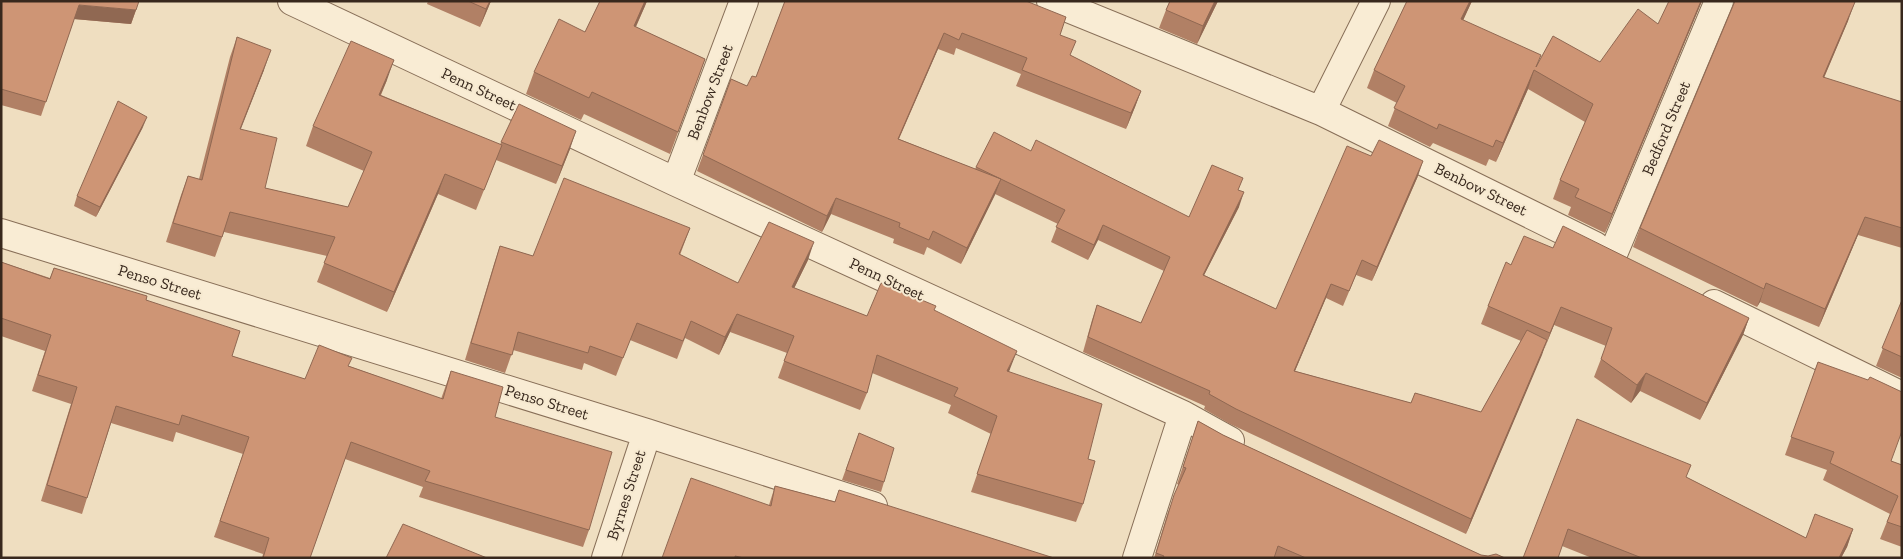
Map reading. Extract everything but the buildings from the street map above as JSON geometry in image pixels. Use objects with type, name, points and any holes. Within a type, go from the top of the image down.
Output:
[{"type":"street","name":"Penn Street","points":[[292,1],[676,182],[1183,415],[1223,438],[1250,450]]},
{"type":"street","name":"Benbow Street","points":[[676,182],[744,1]]},
{"type":"street","name":"Benbow Street","points":[[1051,1],[1321,111],[1639,267]]},
{"type":"street","points":[[1321,111],[1376,1]]},
{"type":"street","name":"Bedford Street","points":[[1612,254],[1719,1]]},
{"type":"street","name":"Penso Street","points":[[1,233],[647,433],[892,512]]},
{"type":"street","points":[[1691,293],[1902,396]]},
{"type":"street","points":[[1137,558],[1183,415]]},
{"type":"street","name":"Byrnes Street","points":[[606,558],[647,433]]}]
